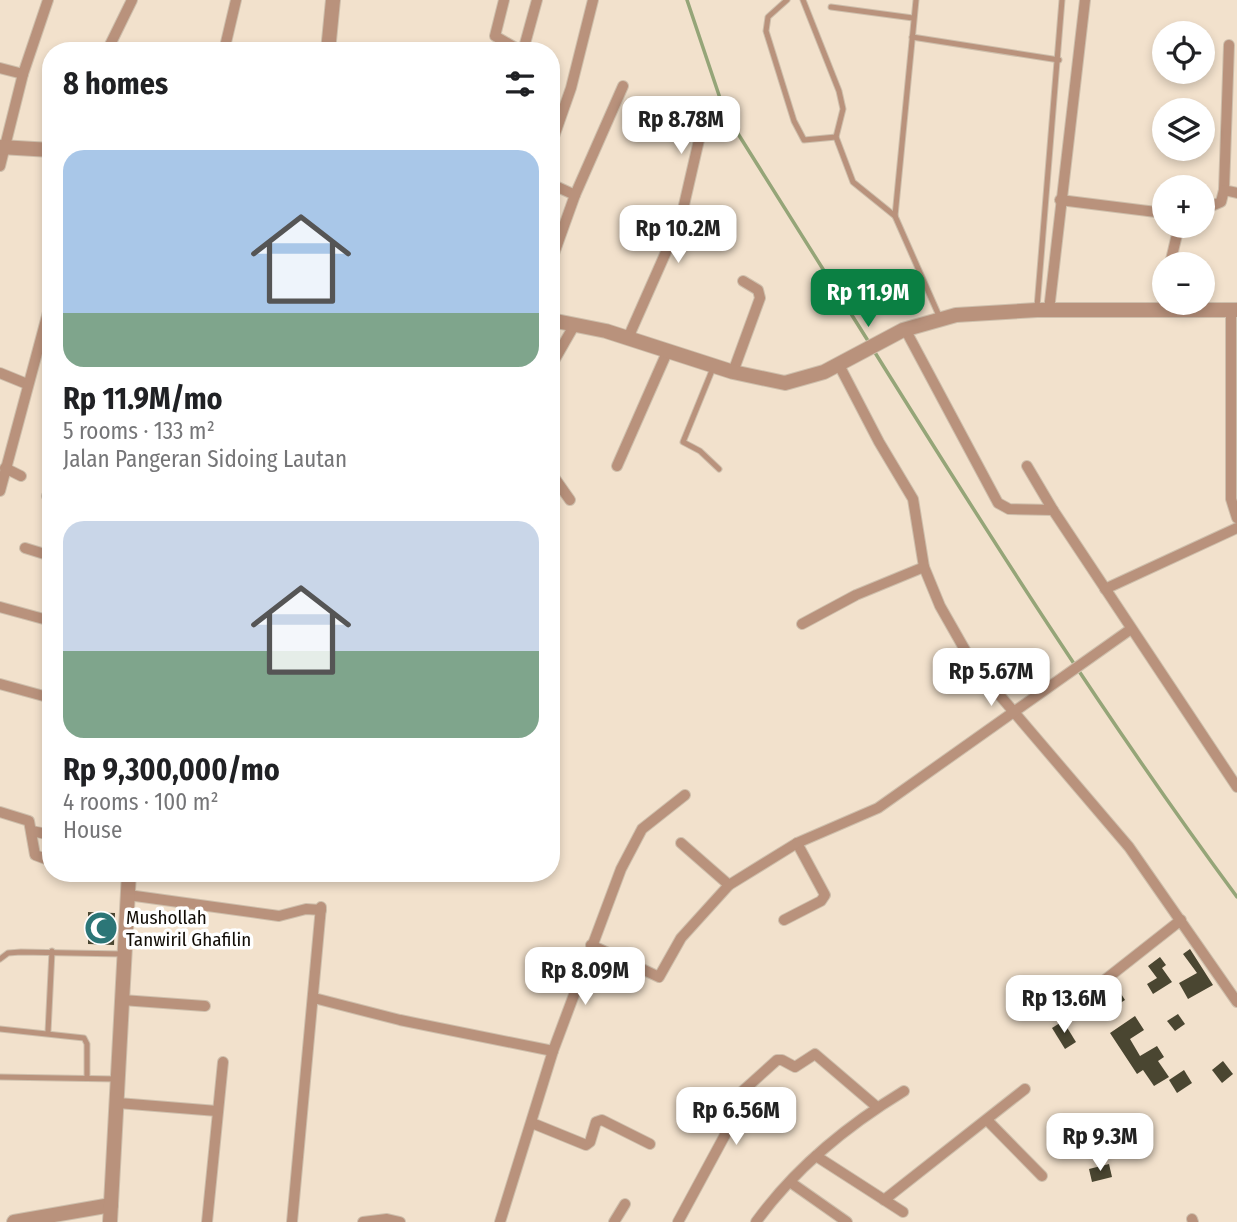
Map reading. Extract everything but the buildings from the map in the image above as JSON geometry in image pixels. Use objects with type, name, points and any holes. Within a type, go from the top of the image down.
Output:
[{"type":"street","points":[[0,166],[2,147],[23,74],[48,0]]},
{"type":"street","points":[[111,42],[132,0]]},
{"type":"street","points":[[226,42],[236,0]]},
{"type":"street","points":[[329,42],[333,0]]},
{"type":"street","points":[[504,0],[495,36],[506,42]]},
{"type":"street","points":[[525,42],[537,0]]},
{"type":"street","points":[[560,118],[593,0]]},
{"type":"street","points":[[1043,310],[1060,200],[1084,0]]},
{"type":"street","points":[[1215,205],[1221,202],[1224,190],[1232,132],[1229,45]]},
{"type":"street","points":[[0,68],[23,74]]},
{"type":"street","points":[[560,237],[575,195],[623,86]]},
{"type":"street","points":[[628,338],[681,218],[699,140]]},
{"type":"street","points":[[2,147],[42,149]]},
{"type":"street","points":[[560,188],[575,195]]},
{"type":"street","points":[[1224,190],[1237,193]]},
{"type":"street","points":[[1060,200],[1152,212]]},
{"type":"street","points":[[733,372],[760,298],[758,290],[743,281]]},
{"type":"street","points":[[560,322],[628,338],[733,372],[785,383],[805,379],[845,362],[904,330],[940,318],[1152,305]]},
{"type":"street","points":[[1215,308],[1234,310],[1231,499],[1237,518]]},
{"type":"street","points":[[560,350],[575,324]]},
{"type":"street","points":[[904,330],[998,503],[1009,509],[1053,510]]},
{"type":"street","points":[[0,491],[42,332]]},
{"type":"street","points":[[618,466],[668,350]]},
{"type":"street","points":[[845,362],[879,442],[913,499],[919,517],[924,567],[943,612],[974,663],[1129,847],[1237,1002]]},
{"type":"street","points":[[0,373],[27,384]]},
{"type":"street","points":[[1027,466],[1053,510],[1237,787]]},
{"type":"street","points":[[5,468],[21,476]]},
{"type":"street","points":[[560,486],[570,500]]},
{"type":"street","points":[[1105,589],[1237,528]]},
{"type":"street","points":[[25,548],[42,553]]},
{"type":"street","points":[[802,624],[856,596],[924,567]]},
{"type":"street","points":[[0,607],[42,619]]},
{"type":"street","points":[[591,945],[659,977],[681,938],[729,885],[797,842],[878,808],[1131,629]]},
{"type":"street","points":[[0,684],[42,696]]},
{"type":"street","points":[[500,1222],[553,1051],[621,869],[642,829],[685,795]]},
{"type":"street","points":[[0,812],[27,819],[32,831],[35,855],[42,857]]},
{"type":"street","points":[[32,831],[42,833]]},
{"type":"street","points":[[784,920],[824,896],[797,842]]},
{"type":"street","points":[[681,843],[729,885]]},
{"type":"street","points":[[110,1222],[129,882]]},
{"type":"street","points":[[128,895],[279,916],[306,909],[321,909],[292,1222]]},
{"type":"street","points":[[1087,994],[1181,920]]},
{"type":"street","points":[[314,998],[400,1020],[553,1051]]},
{"type":"street","points":[[122,1000],[205,1006]]},
{"type":"street","points":[[678,1222],[724,1135],[724,1113],[736,1097],[777,1060],[795,1067],[815,1054],[877,1107]]},
{"type":"street","points":[[207,1222],[223,1062]]},
{"type":"street","points":[[884,1200],[988,1122],[1025,1089]]},
{"type":"street","points":[[756,1222],[816,1156],[877,1107],[904,1091]]},
{"type":"street","points":[[118,1103],[217,1111]]},
{"type":"street","points":[[531,1123],[586,1145],[590,1142],[597,1121],[602,1121],[650,1144]]},
{"type":"street","points":[[988,1122],[1042,1176]]},
{"type":"street","points":[[816,1156],[903,1212]]},
{"type":"street","points":[[790,1182],[847,1222]]},
{"type":"street","points":[[614,1222],[625,1204]]},
{"type":"street","points":[[14,1222],[111,1205]]},
{"type":"street","points":[[363,1222],[387,1219],[400,1222]]},
{"type":"lane","points":[[787,0],[768,18],[766,31],[793,121],[804,140],[836,137]]},
{"type":"lane","points":[[803,0],[839,91],[843,109],[836,137],[853,182],[895,216],[940,318]]},
{"type":"lane","points":[[895,216],[916,0]]},
{"type":"lane","points":[[1043,310],[1044,197],[1059,60],[1062,0]]},
{"type":"lane","points":[[831,7],[914,18]]},
{"type":"lane","points":[[912,37],[1059,60]]},
{"type":"lane","points":[[711,364],[683,442],[700,451],[719,469]]},
{"type":"lane","points":[[48,1032],[52,951]]},
{"type":"lane","points":[[0,959],[12,952],[125,954]]},
{"type":"lane","points":[[0,1029],[48,1032],[86,1040],[87,1078]]},
{"type":"lane","points":[[0,1077],[119,1079]]},
{"type":"waterway","points":[[687,0],[725,113],[870,344]]},
{"type":"waterway","points":[[874,351],[1050,628],[1237,897]]},
{"type":"place","name":"Mushollah Tanwiril Ghafilin","points":[[101,928]]}]
